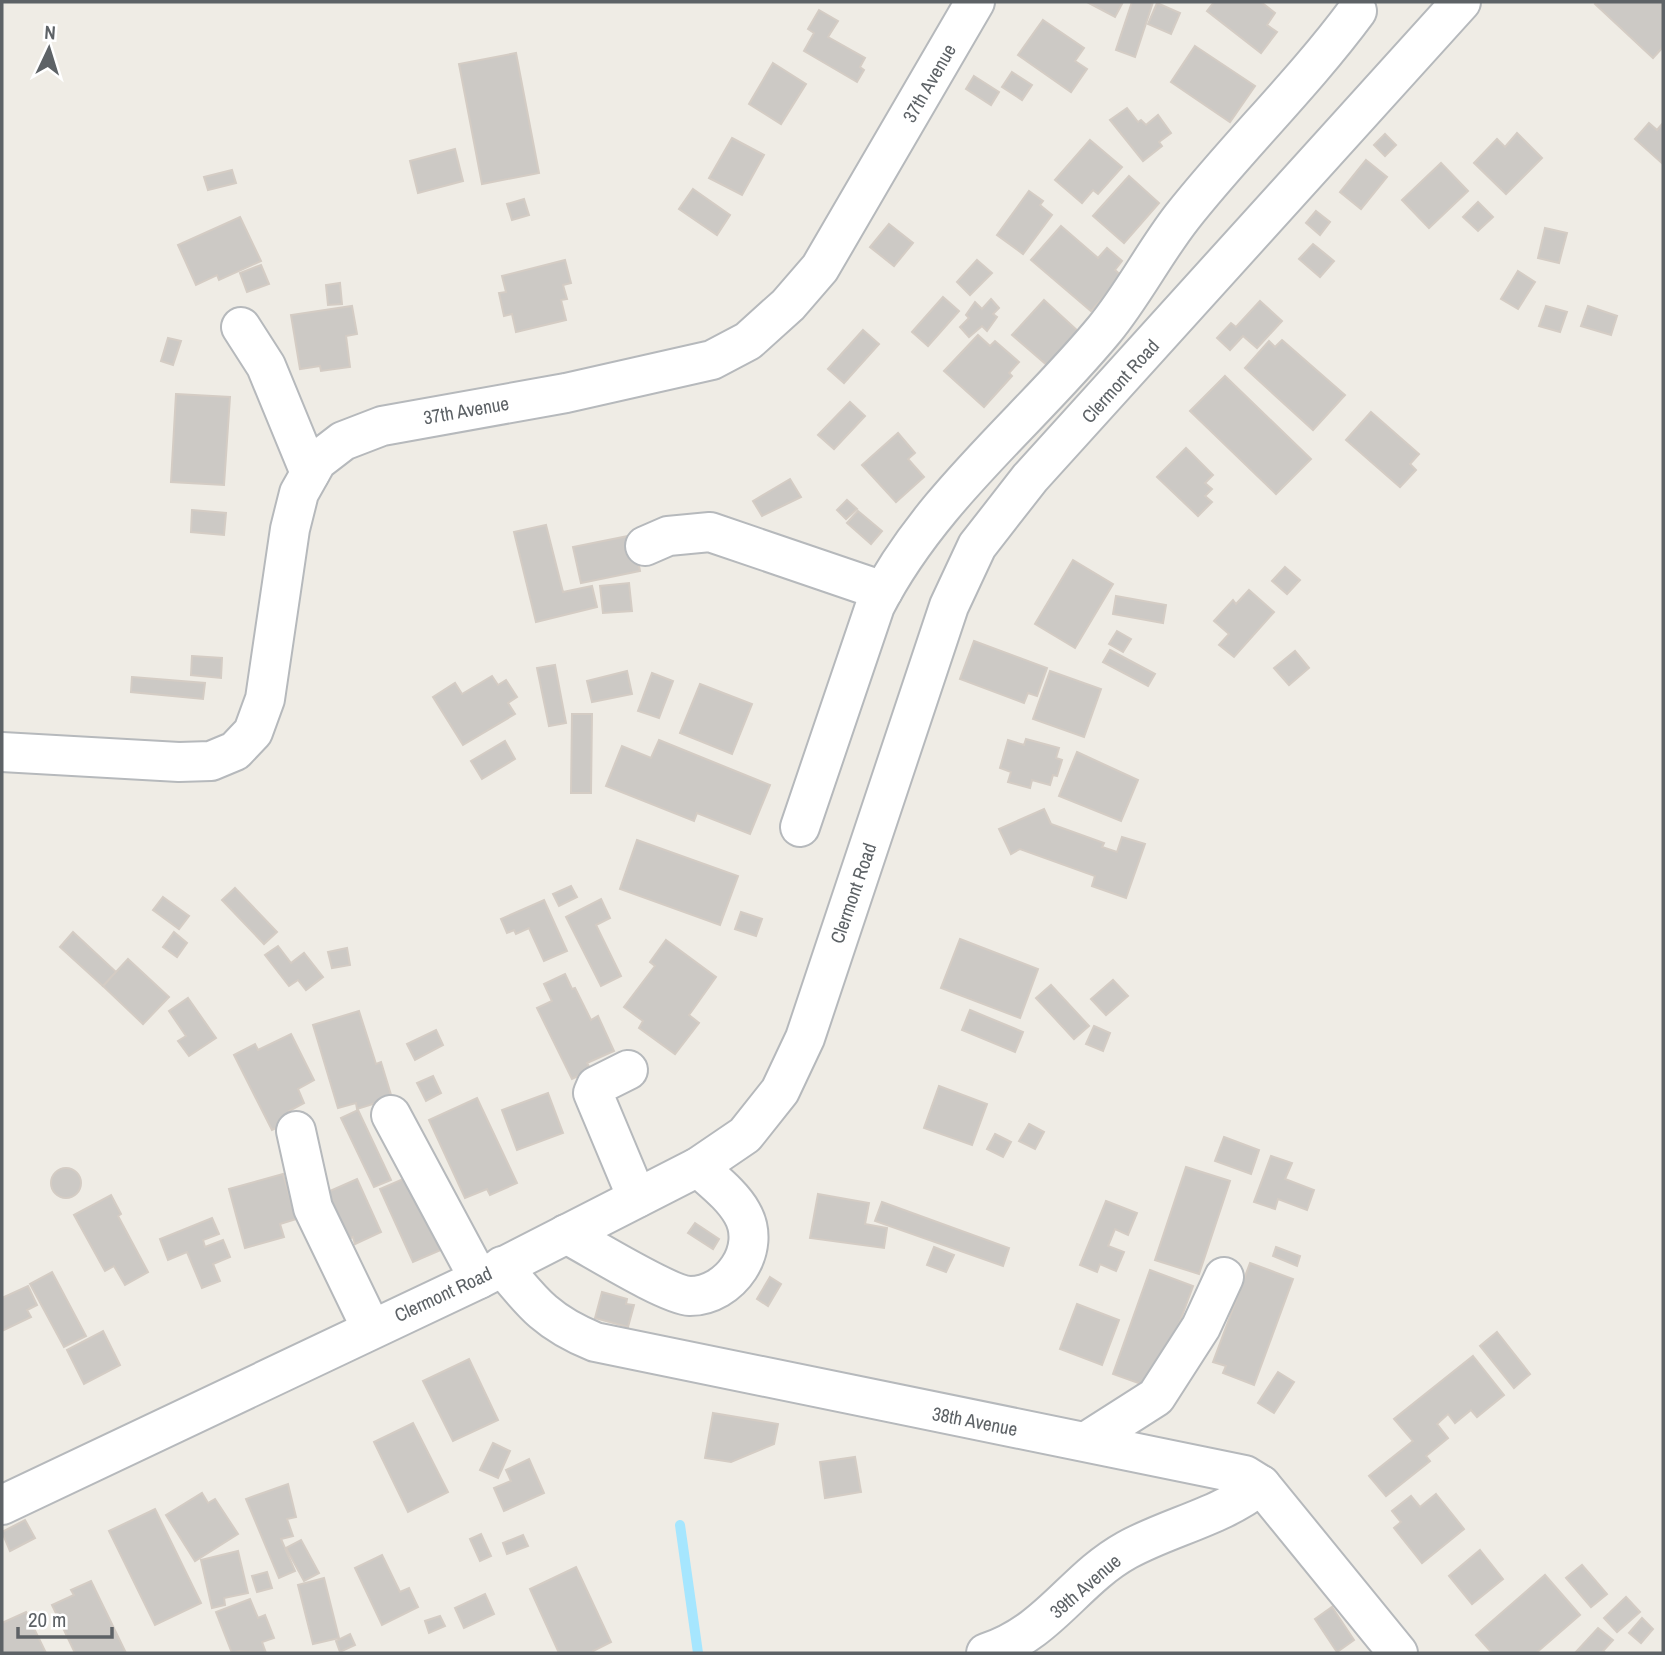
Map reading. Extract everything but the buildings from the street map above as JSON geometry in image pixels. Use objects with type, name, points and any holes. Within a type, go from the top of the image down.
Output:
[{"type":"street","name":"37th Avenue","points":[[2,752],[179,762],[211,761],[235,751],[253,732],[265,699],[290,529],[299,493],[317,461],[343,441],[382,426],[566,393],[712,360],[748,341],[788,305],[820,268],[975,2]]},
{"type":"street","name":"Clermont Road","points":[[2,1505],[490,1272],[698,1167],[745,1135],[780,1091],[791,1071],[961,575],[1002,511],[1457,3]]},
{"type":"street","points":[[800,827],[883,591],[925,526],[979,463],[1087,349],[1118,311],[1184,216],[1317,65],[1357,11]]},
{"type":"street","points":[[242,327],[266,366],[310,473]]},
{"type":"street","points":[[1087,349],[1123,377]]},
{"type":"street","points":[[645,546],[668,536],[710,532],[883,591]]},
{"type":"street","points":[[628,1070],[596,1086],[593,1093],[637,1198]]},
{"type":"street","name":"38th Avenue","points":[[391,1115],[490,1272],[531,1301],[556,1325],[595,1342],[1245,1475],[1261,1485],[1398,1653]]},
{"type":"street","points":[[296,1131],[312,1205],[371,1328]]},
{"type":"street","points":[[566,1234],[668,1291],[688,1296],[719,1288],[741,1264],[748,1250],[749,1237],[743,1214],[698,1167]]},
{"type":"street","points":[[1087,1441],[1156,1397],[1201,1327],[1224,1277]]},
{"type":"street","name":"39th Avenue","points":[[986,1653],[1021,1639],[1126,1551],[1241,1501],[1261,1485]]},
{"type":"waterway","points":[[680,1525],[698,1653]]}]
